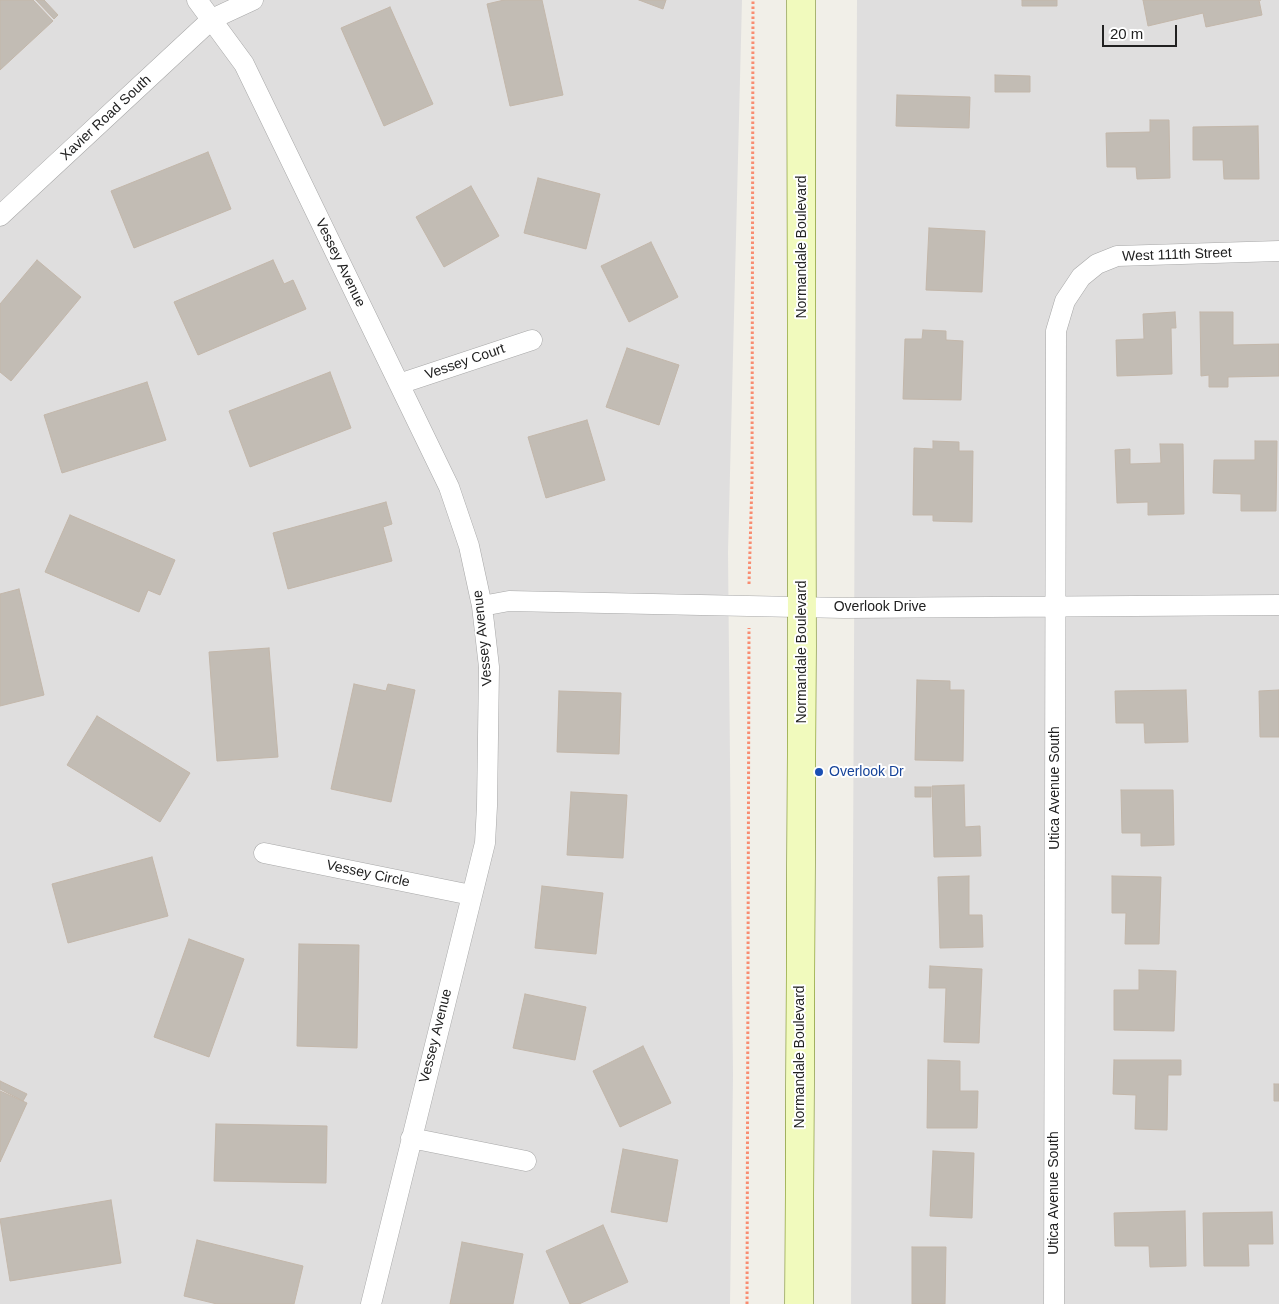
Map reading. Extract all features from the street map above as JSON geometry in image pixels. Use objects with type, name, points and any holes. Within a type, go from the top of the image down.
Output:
[{"type":"street","name":"Vessey Avenue","points":[[197,0],[244,64],[449,487],[469,546],[482,606],[489,667],[485,843],[410,1138],[371,1304]]},
{"type":"street","points":[[212,20],[253,0]]},
{"type":"street","name":"Normandale Boulevard","points":[[799,1304],[802,0]]},
{"type":"street","name":"Xavier Road South","points":[[0,216],[212,20]]},
{"type":"street","name":"West 111th Street","points":[[1081,277],[1097,264],[1117,256],[1279,251]]},
{"type":"street","name":"Utica Avenue South","points":[[1054,1304],[1056,331],[1065,301],[1081,277]]},
{"type":"street","name":"Vessey Court","points":[[399,384],[532,340]]},
{"type":"street","name":"Overlook Drive","points":[[482,606],[509,601],[802,606],[1056,607],[1279,605]]},
{"type":"street","name":"Vessey Circle","points":[[264,852],[471,895]]},
{"type":"street","points":[[410,1138],[526,1161]]},
{"type":"path","points":[[747,1304],[748,605],[752,481],[753,0]]},
{"type":"shaded area","points":[[0,0],[742,0],[728,552],[733,1075],[730,1304],[0,1304]]},
{"type":"shaded area","points":[[857,0],[1279,0],[1279,1304],[851,1304]]},
{"type":"building","points":[[0,0],[33,0],[53,21],[0,70]]},
{"type":"building","points":[[36,0],[44,0],[58,15],[54,19]]},
{"type":"building","points":[[504,0],[542,0],[563,95],[510,106],[487,4]]},
{"type":"building","points":[[639,0],[666,0],[663,9]]},
{"type":"building","points":[[1022,0],[1057,0],[1057,6],[1022,6]]},
{"type":"building","points":[[1143,0],[1259,0],[1262,15],[1206,27],[1203,13],[1148,26]]},
{"type":"building","points":[[390,7],[433,104],[384,126],[341,28]]},
{"type":"building","points":[[995,75],[1030,76],[1030,92],[995,92]]},
{"type":"building","points":[[897,95],[970,97],[969,128],[896,126]]},
{"type":"building","points":[[1150,120],[1169,120],[1170,178],[1137,179],[1136,167],[1107,167],[1106,133],[1150,132]]},
{"type":"building","points":[[1258,126],[1259,179],[1224,179],[1223,160],[1193,160],[1193,127]]},
{"type":"building","points":[[208,152],[231,209],[134,248],[111,191]]},
{"type":"building","points":[[538,178],[600,194],[586,249],[524,233]]},
{"type":"building","points":[[471,186],[499,236],[444,267],[416,217]]},
{"type":"building","points":[[929,228],[985,231],[982,292],[926,290]]},
{"type":"building","points":[[651,242],[678,297],[629,322],[601,266]]},
{"type":"building","points":[[37,260],[81,297],[11,381],[0,372],[0,304]]},
{"type":"building","points":[[273,260],[284,284],[293,280],[306,309],[198,355],[174,302]]},
{"type":"building","points":[[1175,312],[1176,328],[1171,328],[1172,374],[1117,376],[1116,340],[1144,339],[1143,314]]},
{"type":"building","points":[[1200,312],[1233,312],[1233,345],[1279,344],[1279,376],[1228,377],[1228,387],[1209,387],[1209,375],[1201,376]]},
{"type":"building","points":[[923,330],[946,331],[946,340],[963,341],[961,400],[903,399],[905,339],[922,339]]},
{"type":"building","points":[[627,348],[679,365],[659,425],[606,407]]},
{"type":"building","points":[[330,372],[351,428],[250,467],[229,411]]},
{"type":"building","points":[[147,382],[166,440],[62,473],[44,415]]},
{"type":"building","points":[[587,420],[605,480],[546,498],[528,437]]},
{"type":"building","points":[[933,441],[959,442],[959,451],[973,451],[972,522],[933,521],[933,515],[913,515],[914,448],[933,449]]},
{"type":"building","points":[[1255,441],[1277,441],[1276,511],[1241,511],[1241,494],[1213,493],[1214,460],[1255,460]]},
{"type":"building","points":[[1160,444],[1183,444],[1184,514],[1148,515],[1148,502],[1117,503],[1115,450],[1130,449],[1130,464],[1161,463]]},
{"type":"building","points":[[386,502],[392,524],[383,527],[392,561],[288,589],[273,533]]},
{"type":"building","points":[[70,515],[175,560],[160,595],[148,590],[139,612],[45,572]]},
{"type":"building","points":[[19,589],[44,695],[0,706],[0,594]]},
{"type":"building","points":[[269,648],[278,757],[217,761],[209,652]]},
{"type":"building","points":[[917,680],[950,681],[950,690],[964,690],[963,761],[915,760]]},
{"type":"building","points":[[354,684],[386,691],[388,684],[415,690],[391,802],[331,789]]},
{"type":"building","points":[[1186,690],[1188,742],[1145,743],[1144,723],[1116,723],[1115,691]]},
{"type":"building","points":[[1279,690],[1279,737],[1260,737],[1259,691]]},
{"type":"building","points":[[559,691],[621,693],[619,754],[557,752]]},
{"type":"building","points":[[97,716],[190,773],[160,822],[67,765]]},
{"type":"building","points":[[964,785],[965,827],[980,826],[981,856],[934,857],[932,786]]},
{"type":"building","points":[[915,787],[931,787],[931,797],[915,797]]},
{"type":"building","points":[[1121,790],[1173,790],[1174,845],[1141,846],[1141,833],[1122,833]]},
{"type":"building","points":[[571,792],[627,795],[623,858],[567,855]]},
{"type":"building","points":[[152,857],[168,916],[68,943],[52,884]]},
{"type":"building","points":[[969,876],[969,915],[982,915],[983,947],[940,948],[938,877]]},
{"type":"building","points":[[1112,876],[1161,877],[1159,944],[1125,944],[1126,913],[1112,913]]},
{"type":"building","points":[[542,886],[603,893],[596,954],[535,948]]},
{"type":"building","points":[[189,939],[244,959],[209,1057],[154,1037]]},
{"type":"building","points":[[299,944],[359,945],[357,1048],[297,1046]]},
{"type":"building","points":[[930,966],[982,969],[979,1043],[944,1042],[946,988],[929,988]]},
{"type":"building","points":[[1139,970],[1176,971],[1174,1031],[1114,1030],[1114,990],[1139,990]]},
{"type":"building","points":[[525,994],[586,1007],[575,1060],[513,1048]]},
{"type":"building","points":[[643,1046],[671,1103],[620,1127],[593,1071]]},
{"type":"building","points":[[928,1060],[960,1061],[960,1091],[978,1091],[977,1128],[927,1128]]},
{"type":"building","points":[[1114,1060],[1181,1060],[1181,1075],[1168,1075],[1167,1130],[1135,1129],[1136,1095],[1113,1094]]},
{"type":"building","points":[[0,1081],[27,1094],[23,1101],[0,1089]]},
{"type":"building","points":[[1274,1084],[1279,1084],[1279,1101],[1274,1101]]},
{"type":"building","points":[[0,1091],[27,1103],[0,1162]]},
{"type":"building","points":[[216,1124],[327,1126],[326,1183],[214,1181]]},
{"type":"building","points":[[623,1149],[678,1160],[667,1222],[611,1212]]},
{"type":"building","points":[[933,1151],[974,1153],[972,1218],[930,1216]]},
{"type":"building","points":[[111,1200],[121,1263],[10,1281],[0,1219]]},
{"type":"building","points":[[1185,1211],[1186,1266],[1150,1267],[1149,1246],[1115,1246],[1114,1213]]},
{"type":"building","points":[[1272,1212],[1273,1244],[1248,1244],[1249,1266],[1204,1266],[1203,1213]]},
{"type":"building","points":[[603,1225],[628,1282],[579,1304],[570,1304],[546,1251]]},
{"type":"building","points":[[197,1240],[303,1266],[294,1304],[217,1304],[184,1296]]},
{"type":"building","points":[[462,1242],[523,1254],[513,1304],[450,1304]]},
{"type":"building","points":[[912,1247],[946,1247],[945,1304],[912,1304]]},
{"type":"place","name":"Overlook Dr","points":[[819,772]]}]
